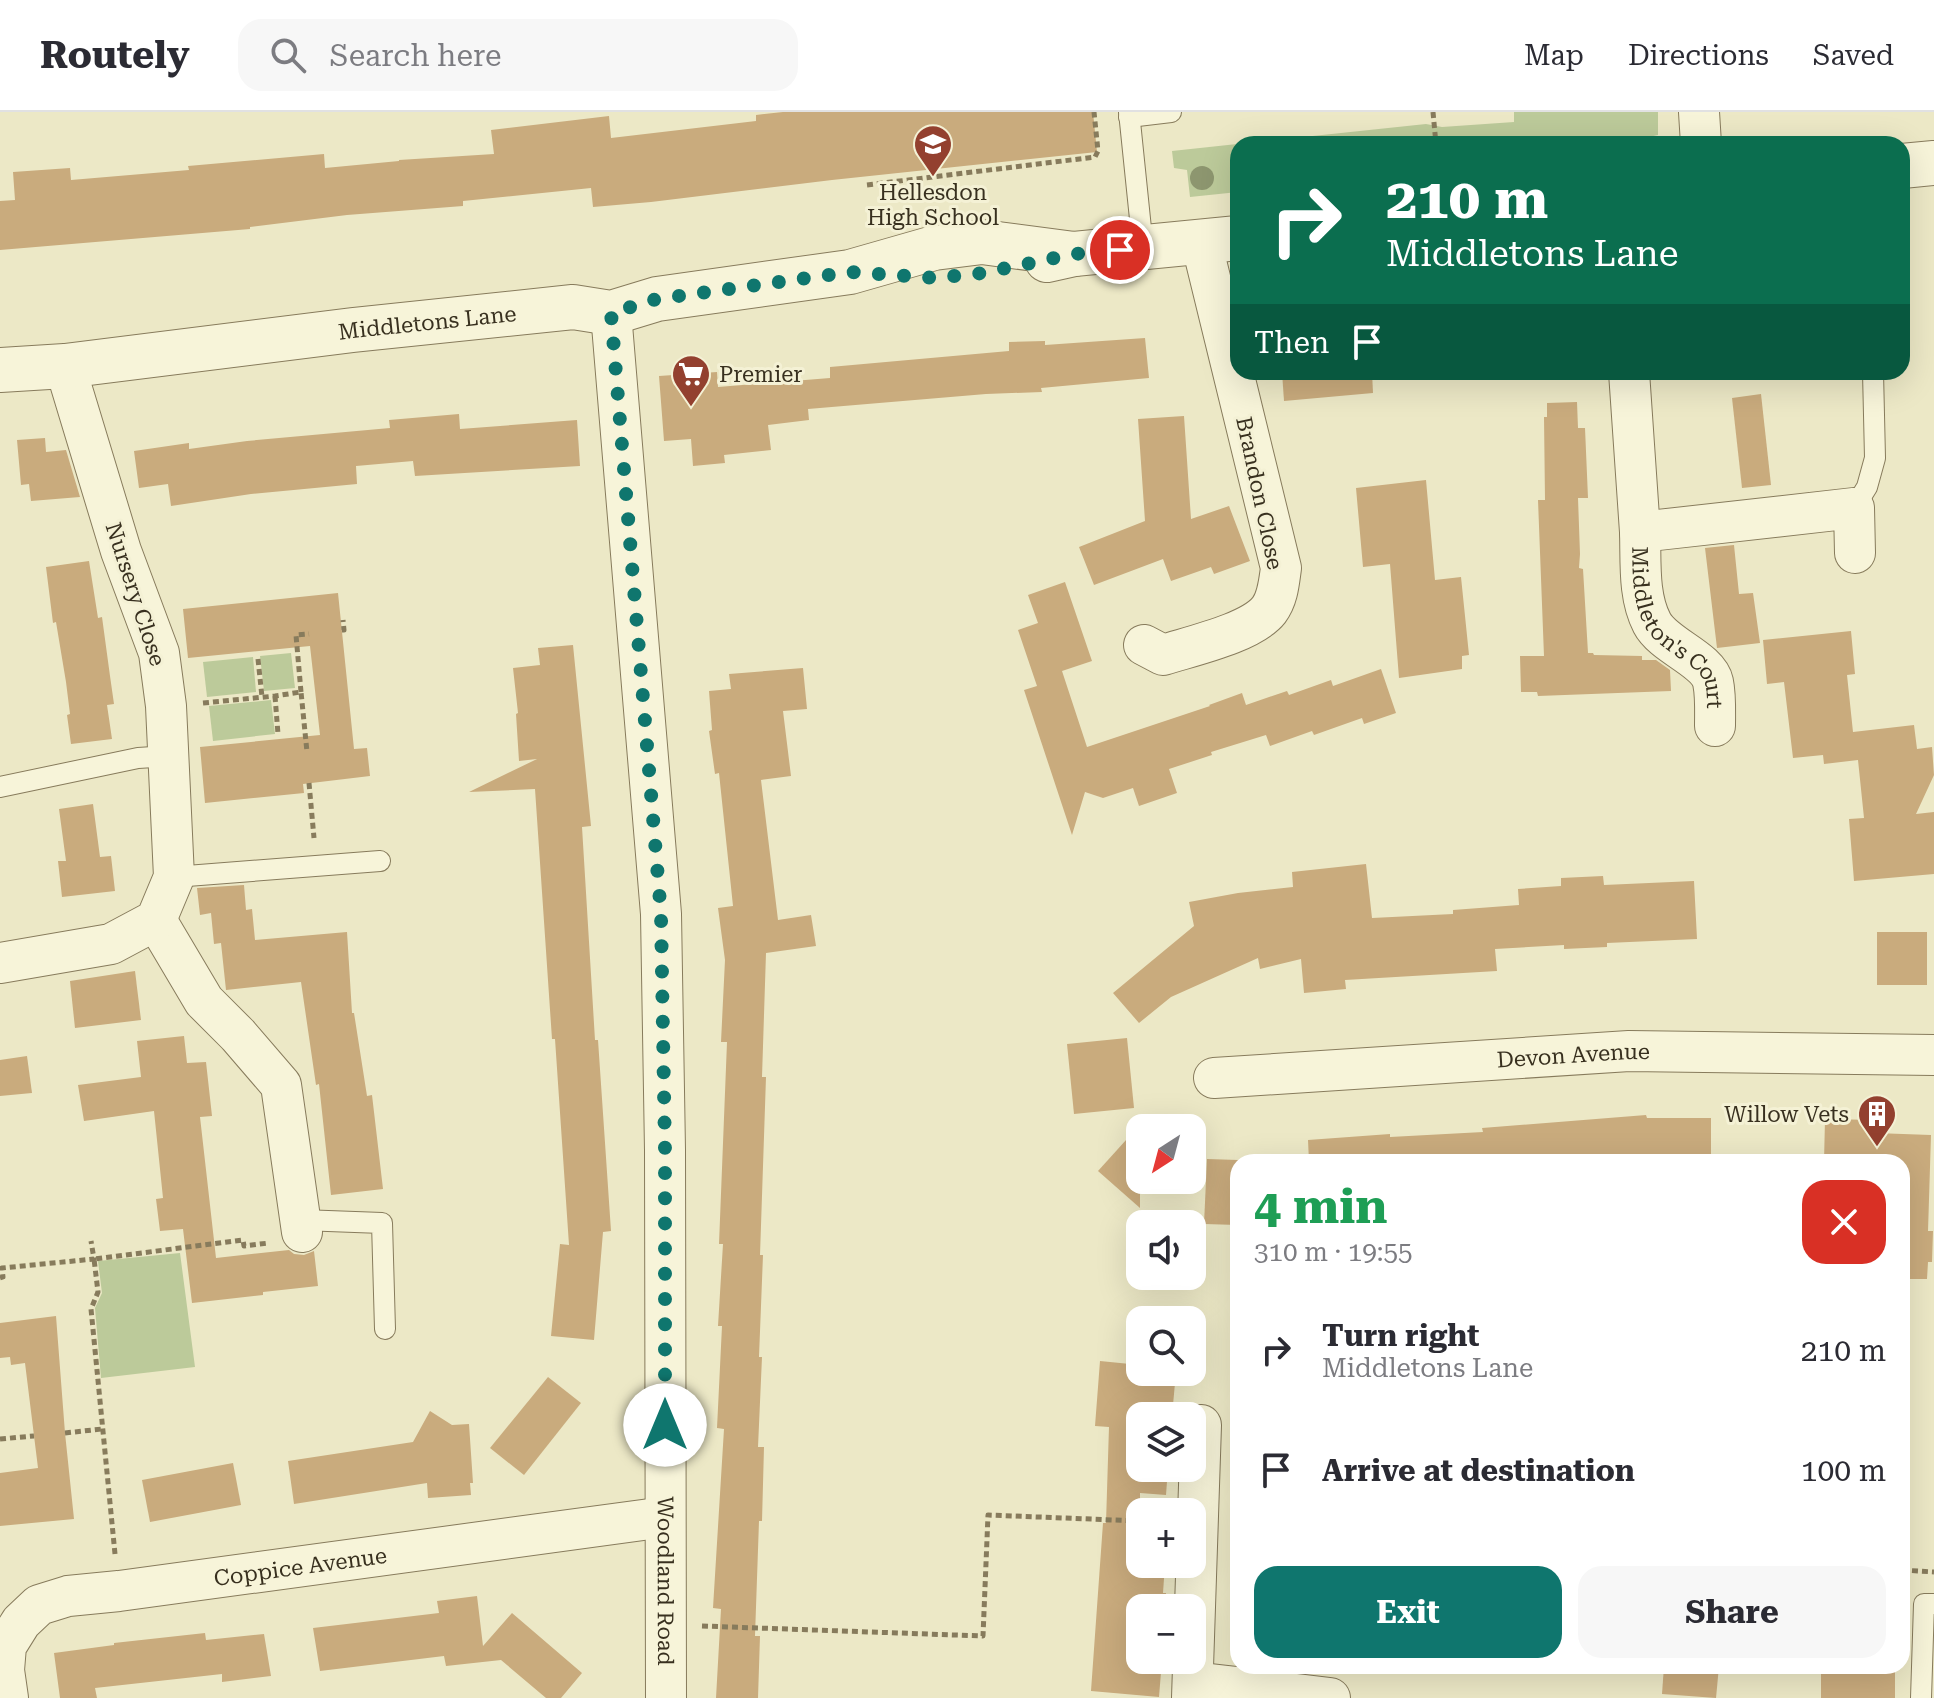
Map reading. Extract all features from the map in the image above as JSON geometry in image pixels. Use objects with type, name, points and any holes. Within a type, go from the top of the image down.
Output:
[{"type":"street","points":[[1699,112],[1700,136]]},
{"type":"street","points":[[1910,165],[1934,163]]},
{"type":"street","name":"Middletons Lane","points":[[0,370],[65,366],[353,330],[573,307],[611,313],[657,299],[850,272],[935,278],[983,273],[1074,254],[1219,240]]},
{"type":"street","name":"Brandon Close","points":[[1219,240],[1230,298]]},
{"type":"street","name":"Woodland Road","points":[[611,313],[661,914],[665,1150],[666,1698]]},
{"type":"street","name":"Nursery Close","points":[[65,366],[121,551],[159,653],[166,706],[174,877],[156,920]]},
{"type":"street","name":"Brandon Close","points":[[1144,645],[1163,655],[1246,628],[1260,620],[1271,608],[1279,589],[1281,568],[1245,380]]},
{"type":"street","name":"Middleton's Court","points":[[1630,380],[1643,603],[1653,627],[1671,644],[1697,661],[1713,679],[1715,726]]},
{"type":"street","points":[[1854,508],[1855,553]]},
{"type":"street","name":"Middleton's Court","points":[[1640,532],[1854,508]]},
{"type":"street","points":[[0,963],[111,944],[156,920],[204,1001],[281,1085],[302,1226]]},
{"type":"street","name":"Devon Avenue","points":[[1214,1078],[1629,1051],[1934,1055]]},
{"type":"street","points":[[1199,1482],[1192,1690],[1330,1698]]},
{"type":"street","name":"Coppice Avenue","points":[[8,1698],[4,1670],[6,1646],[21,1622],[39,1605],[68,1596],[665,1517]]},
{"type":"lane","points":[[1143,248],[1129,115],[1171,112]]},
{"type":"lane","points":[[1854,508],[1867,487],[1875,458],[1873,380]]},
{"type":"lane","points":[[0,787],[138,758],[169,756]]},
{"type":"lane","points":[[174,877],[380,861]]},
{"type":"lane","points":[[302,1226],[382,1223],[385,1329]]},
{"type":"lane","points":[[1921,1698],[1924,1604],[1934,1604]]},
{"type":"path","points":[[867,185],[1095,157],[1098,151],[1094,112]]},
{"type":"path","points":[[1433,112],[1435,136]]},
{"type":"path","points":[[342,630],[343,620]]},
{"type":"path","points":[[307,752],[296,635],[309,634]]},
{"type":"path","points":[[258,659],[262,697]]},
{"type":"path","points":[[166,706],[301,692]]},
{"type":"path","points":[[275,696],[278,734]]},
{"type":"path","points":[[309,783],[316,866]]},
{"type":"path","points":[[0,1278],[3,1277],[2,1268],[243,1240],[244,1246],[304,1239],[302,1226]]},
{"type":"path","points":[[91,1241],[98,1292],[91,1309],[119,1591]]},
{"type":"path","points":[[65,1433],[102,1429]]},
{"type":"path","points":[[0,1439],[34,1436]]},
{"type":"path","points":[[665,1624],[983,1636],[988,1515],[1126,1520]]},
{"type":"path","points":[[1910,1570],[1934,1572]]},
{"type":"green space","points":[[1514,112],[1658,112],[1658,135],[1313,136],[1426,124],[1442,127],[1514,122]]},
{"type":"green space","points":[[1230,145],[1230,193],[1190,197],[1187,170],[1174,168],[1172,151]]},
{"type":"green space","points":[[291,653],[295,688],[264,691],[260,656]]},
{"type":"green space","points":[[253,657],[256,692],[207,697],[203,662]]},
{"type":"green space","points":[[271,700],[275,734],[213,741],[209,706]]},
{"type":"green space","points":[[180,1253],[195,1367],[101,1378],[95,1308],[102,1293],[98,1261]]},
{"type":"building","points":[[783,112],[1093,112],[1097,152],[651,202],[593,207],[591,188],[463,201],[463,206],[347,215],[250,229],[0,250],[0,201],[15,200],[13,172],[70,168],[71,180],[324,154],[325,168],[494,154],[491,130],[609,116],[611,138],[756,121],[756,115]]},
{"type":"building","points":[[1145,338],[1149,378],[1041,388],[1042,392],[808,409],[809,420],[768,425],[771,450],[724,455],[725,463],[693,466],[691,439],[664,441],[659,376],[717,372],[718,387],[830,378],[830,367],[1009,351],[1009,342],[1045,341],[1045,345]]},
{"type":"building","points":[[1283,380],[1372,380],[1373,393],[1284,401]]},
{"type":"building","points":[[1761,394],[1771,485],[1742,488],[1732,398]]},
{"type":"building","points":[[1577,402],[1578,428],[1585,428],[1588,498],[1578,498],[1579,568],[1583,569],[1588,653],[1642,656],[1642,660],[1656,660],[1670,670],[1671,691],[1538,696],[1537,692],[1521,692],[1520,656],[1544,656],[1538,500],[1545,500],[1544,417],[1547,417],[1547,403]]},
{"type":"building","points":[[459,414],[460,429],[577,420],[580,466],[415,476],[413,461],[356,466],[357,484],[251,494],[171,506],[168,484],[139,488],[134,451],[189,443],[189,449],[390,428],[389,420]]},
{"type":"building","points":[[1184,416],[1191,519],[1229,506],[1250,561],[1214,574],[1211,567],[1171,581],[1163,559],[1094,585],[1079,547],[1145,521],[1138,419]]},
{"type":"building","points":[[45,438],[46,452],[66,450],[80,497],[31,501],[29,484],[21,485],[17,440]]},
{"type":"building","points":[[1426,480],[1435,580],[1461,577],[1469,655],[1462,656],[1462,669],[1399,678],[1390,564],[1363,567],[1356,488]]},
{"type":"building","points":[[1734,545],[1739,594],[1753,593],[1760,643],[1717,648],[1705,548]]},
{"type":"building","points":[[89,561],[98,618],[102,617],[114,704],[107,705],[112,739],[71,744],[66,682],[56,622],[53,623],[46,567]]},
{"type":"building","points":[[1065,582],[1092,661],[1062,671],[1087,747],[1242,693],[1246,705],[1287,691],[1289,695],[1331,680],[1333,686],[1381,669],[1396,713],[1364,724],[1362,718],[1314,735],[1312,731],[1270,746],[1266,735],[1211,752],[1212,755],[1169,769],[1177,793],[1139,806],[1133,788],[1103,798],[1085,792],[1072,835],[1024,690],[1037,686],[1018,630],[1038,623],[1028,595]]},
{"type":"building","points":[[338,593],[354,749],[367,748],[370,776],[303,784],[304,793],[205,803],[200,747],[320,735],[310,646],[188,658],[183,609]]},
{"type":"building","points":[[1851,631],[1855,674],[1847,675],[1853,732],[1914,725],[1917,749],[1932,747],[1934,775],[1916,814],[1934,812],[1934,874],[1854,881],[1849,819],[1864,818],[1858,760],[1824,764],[1823,755],[1793,758],[1784,682],[1767,684],[1763,640]]},
{"type":"building","points":[[573,645],[591,826],[582,827],[611,1231],[603,1232],[594,1340],[551,1336],[560,1244],[569,1245],[535,789],[469,792],[537,759],[519,761],[513,668],[540,665],[538,648]]},
{"type":"building","points":[[803,668],[807,709],[783,711],[791,776],[761,780],[778,920],[811,915],[816,946],[766,953],[762,1077],[766,1077],[760,1255],[763,1255],[759,1357],[762,1357],[758,1447],[764,1447],[755,1636],[760,1636],[758,1698],[716,1698],[721,1609],[713,1608],[724,1429],[717,1428],[723,1244],[719,1244],[727,1042],[721,1042],[725,960],[718,908],[733,906],[719,773],[715,774],[709,731],[712,730],[709,691],[731,689],[729,674]]},
{"type":"building","points":[[93,804],[100,857],[111,856],[115,891],[62,897],[58,861],[66,861],[59,809]]},
{"type":"building","points":[[1366,864],[1372,918],[1453,914],[1453,910],[1519,905],[1518,889],[1561,886],[1561,878],[1603,876],[1604,885],[1694,881],[1697,939],[1607,943],[1607,947],[1564,949],[1564,945],[1495,949],[1497,971],[1345,980],[1346,989],[1304,993],[1301,959],[1260,969],[1258,958],[1171,997],[1139,1023],[1113,993],[1194,926],[1189,902],[1293,887],[1292,872]]},
{"type":"building","points":[[244,885],[246,910],[252,909],[255,940],[347,932],[352,1013],[367,1096],[372,1095],[383,1189],[331,1195],[319,1084],[316,1085],[301,982],[226,990],[221,943],[214,944],[211,913],[200,915],[197,888]]},
{"type":"building","points":[[1877,932],[1927,932],[1927,985],[1877,985]]},
{"type":"building","points":[[135,971],[141,1020],[75,1028],[70,981]]},
{"type":"building","points":[[184,1036],[187,1063],[206,1062],[212,1116],[200,1117],[216,1258],[289,1250],[304,1255],[314,1251],[318,1286],[192,1303],[183,1229],[160,1231],[156,1199],[163,1198],[154,1111],[84,1121],[78,1085],[141,1077],[137,1041]]},
{"type":"building","points":[[1127,1038],[1134,1108],[1074,1114],[1067,1044]]},
{"type":"building","points":[[27,1056],[32,1093],[0,1096],[0,1060]]},
{"type":"building","points":[[1646,1115],[1647,1118],[1711,1118],[1711,1154],[1309,1154],[1308,1140],[1483,1132],[1482,1128]]},
{"type":"building","name":"Willow Vets","points":[[1825,1119],[1875,1120],[1875,1133],[1931,1135],[1928,1231],[1933,1231],[1932,1262],[1928,1262],[1927,1279],[1910,1279],[1910,1154],[1824,1154]]},
{"type":"building","points":[[1126,1140],[1126,1194],[1140,1194],[1140,1208],[1098,1171]]},
{"type":"building","points":[[1207,1159],[1230,1160],[1230,1225],[1206,1224]]},
{"type":"building","points":[[56,1316],[74,1519],[0,1526],[0,1473],[38,1468],[25,1363],[11,1365],[10,1357],[0,1358],[0,1323]]},
{"type":"building","points":[[1100,1361],[1126,1364],[1126,1386],[1175,1386],[1173,1402],[1126,1402],[1126,1482],[1167,1482],[1166,1495],[1140,1493],[1140,1498],[1126,1498],[1126,1578],[1164,1578],[1163,1593],[1166,1593],[1126,1594],[1126,1674],[1161,1674],[1159,1697],[1091,1691],[1103,1523],[1106,1523],[1109,1427],[1095,1426]]},
{"type":"building","points":[[548,1377],[581,1403],[524,1475],[490,1448]]},
{"type":"building","points":[[430,1411],[452,1425],[469,1424],[471,1495],[428,1498],[427,1483],[294,1504],[288,1461],[413,1442]]},
{"type":"building","points":[[233,1463],[241,1505],[150,1522],[142,1480]]},
{"type":"building","points":[[477,1596],[483,1646],[512,1613],[582,1673],[561,1698],[546,1698],[501,1660],[446,1666],[444,1656],[320,1671],[313,1628],[439,1613],[437,1601]]},
{"type":"building","points":[[205,1633],[206,1640],[264,1634],[271,1676],[222,1682],[222,1674],[95,1688],[97,1698],[60,1698],[54,1653]]},
{"type":"building","points":[[1663,1674],[1718,1674],[1716,1698],[1662,1694]]},
{"type":"building","points":[[1821,1674],[1895,1674],[1895,1698],[1821,1698]]},
{"type":"place","name":"Hellesdon High School","points":[[933,178]]},
{"type":"place","name":"Premier","points":[[691,408]]},
{"type":"place","name":"Willow Vets","points":[[1877,1148]]},
{"type":"route","points":[[665,1425],[661,914],[611,313],[657,299],[850,272],[935,278],[983,273],[1074,254],[1120,250]]}]
